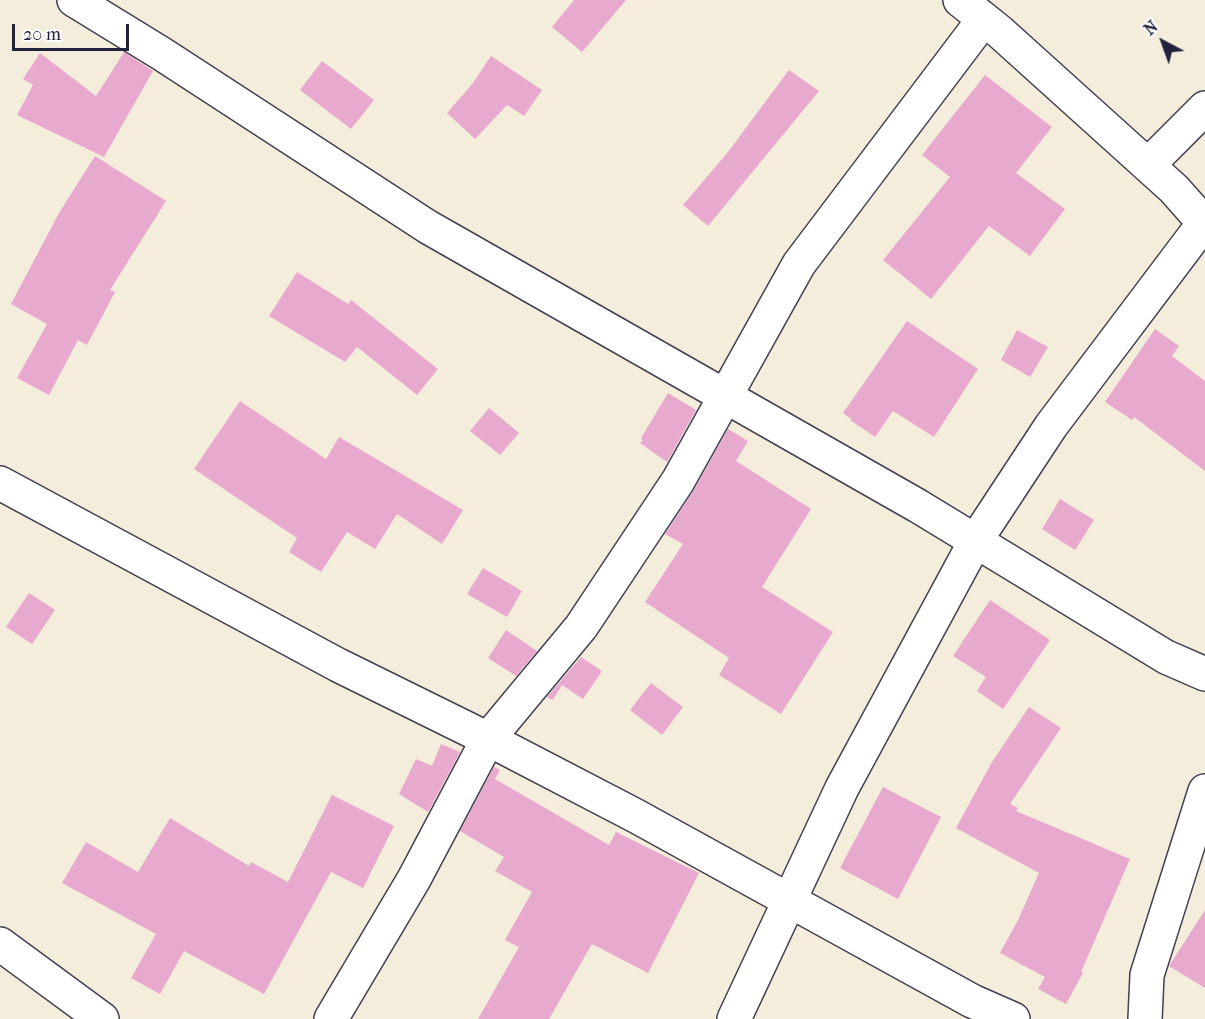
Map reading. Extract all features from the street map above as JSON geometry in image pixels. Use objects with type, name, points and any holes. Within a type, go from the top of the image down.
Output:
[{"type":"street","points":[[74,0],[162,54],[428,227],[976,540],[1166,657],[1205,674]]},
{"type":"street","points":[[332,1019],[414,879],[488,739],[581,627],[678,481],[799,264],[972,10],[1148,165],[1205,223],[1051,426],[976,540],[842,788],[734,1019]]},
{"type":"street","points":[[1148,165],[1205,108]]},
{"type":"street","points":[[0,483],[338,665],[636,816],[972,1001],[1013,1019]]},
{"type":"street","points":[[1145,1019],[1147,975],[1205,791]]},
{"type":"street","points":[[0,944],[102,1019]]},
{"type":"building","points":[[574,0],[626,0],[582,52],[552,27]]},
{"type":"building","points":[[124,52],[153,71],[104,157],[17,115],[33,85],[23,79],[40,53],[96,96]]},
{"type":"building","points":[[491,56],[542,90],[524,116],[507,105],[475,139],[447,113],[473,83]]},
{"type":"building","points":[[322,61],[374,100],[351,129],[300,90]]},
{"type":"building","points":[[789,70],[819,91],[708,226],[683,205],[728,152]]},
{"type":"building","points":[[985,75],[1052,127],[1016,173],[1065,209],[1030,256],[989,226],[931,299],[883,260],[950,177],[922,155]]},
{"type":"building","points":[[95,156],[166,201],[110,290],[115,292],[87,345],[78,340],[49,395],[17,378],[47,324],[11,304],[59,213]]},
{"type":"building","points":[[297,272],[348,304],[351,300],[438,369],[417,395],[357,347],[345,362],[269,316]]},
{"type":"building","points":[[907,321],[978,369],[934,437],[893,411],[875,437],[843,413]]},
{"type":"building","points":[[1155,329],[1179,346],[1172,356],[1205,381],[1205,471],[1134,417],[1132,420],[1105,402]]},
{"type":"building","points":[[1017,330],[1048,347],[1030,377],[1001,360]]},
{"type":"building","points":[[668,393],[696,410],[667,462],[640,443]]},
{"type":"building","points":[[240,401],[326,459],[339,437],[463,510],[442,544],[397,514],[375,549],[347,532],[321,572],[289,552],[297,538],[194,469]]},
{"type":"building","points":[[489,408],[519,433],[500,455],[470,431]]},
{"type":"building","points":[[728,429],[748,441],[736,461],[811,509],[762,587],[833,632],[781,714],[719,675],[729,658],[645,602],[683,544],[665,534],[694,490]]},
{"type":"building","points":[[1060,499],[1094,520],[1075,550],[1042,529]]},
{"type":"building","points":[[483,568],[522,591],[507,617],[467,594]]},
{"type":"building","points":[[29,593],[55,610],[32,644],[6,627]]},
{"type":"building","points":[[990,600],[1050,640],[1003,709],[977,691],[986,677],[953,656]]},
{"type":"building","points":[[506,630],[537,651],[516,676],[488,658]]},
{"type":"building","points":[[581,657],[602,671],[583,699],[562,685],[553,700],[547,697]]},
{"type":"building","points":[[651,683],[683,707],[662,735],[630,710]]},
{"type":"building","points":[[1029,707],[1061,728],[1010,804],[1018,808],[1016,811],[1130,859],[1081,972],[1083,973],[1066,1004],[1038,989],[1045,977],[1000,953],[1039,873],[956,828],[992,762]]},
{"type":"building","points":[[441,744],[460,752],[428,812],[399,794],[416,759],[432,766]]},
{"type":"building","points":[[494,767],[500,770],[495,779],[609,845],[616,832],[699,873],[648,973],[592,944],[549,1019],[478,1019],[519,947],[505,940],[532,892],[495,871],[504,857],[460,831]]},
{"type":"building","points":[[883,787],[941,817],[898,899],[840,868]]},
{"type":"building","points":[[332,795],[394,826],[363,888],[331,872],[264,994],[184,951],[160,994],[131,978],[156,934],[62,883],[86,842],[138,872],[170,818],[249,866],[251,862],[288,882]]},
{"type":"building","points":[[1205,910],[1205,988],[1169,966]]}]
